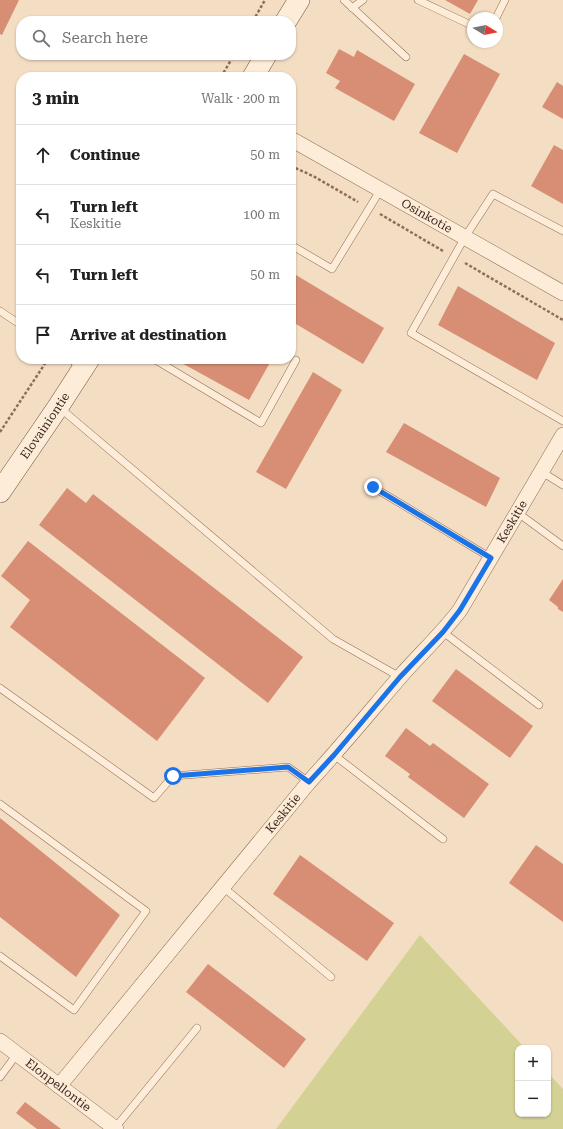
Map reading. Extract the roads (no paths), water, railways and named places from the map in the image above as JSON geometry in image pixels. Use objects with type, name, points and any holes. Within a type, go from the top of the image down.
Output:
[{"type":"main road","points":[[289,16],[299,0]]},
{"type":"main road","points":[[256,72],[263,60]]},
{"type":"main road","name":"Elovainiontie","points":[[0,492],[58,407],[79,364]]},
{"type":"street","name":"Osinkotie","points":[[296,142],[563,293]]},
{"type":"street","name":"Keskitie","points":[[59,1086],[309,782],[334,755],[400,677],[443,632],[460,610],[563,435]]},
{"type":"street","name":"Elonpellontie","points":[[0,1040],[116,1129]]},
{"type":"lane","points":[[344,0],[406,57]]},
{"type":"lane","points":[[352,8],[363,0]]},
{"type":"lane","points":[[418,0],[467,23]]},
{"type":"lane","points":[[499,12],[506,0]]},
{"type":"lane","points":[[296,248],[332,269],[381,189]]},
{"type":"lane","points":[[563,231],[493,194],[465,237],[411,333],[563,421]]},
{"type":"lane","points":[[0,311],[16,322]]},
{"type":"lane","points":[[162,364],[260,423],[294,364]]},
{"type":"lane","points":[[58,407],[333,639],[400,677]]},
{"type":"lane","points":[[542,472],[563,485]]},
{"type":"lane","points":[[373,487],[491,558]]},
{"type":"lane","points":[[518,513],[563,546]]},
{"type":"lane","points":[[443,632],[539,705]]},
{"type":"lane","points":[[0,688],[154,798],[173,776],[288,767],[309,782]]},
{"type":"lane","points":[[334,755],[443,839]]},
{"type":"lane","points":[[0,804],[146,911],[74,1010],[0,956]]},
{"type":"lane","points":[[223,887],[331,977]]},
{"type":"lane","points":[[116,1129],[197,1028]]},
{"type":"lane","points":[[0,1077],[17,1054]]}]
